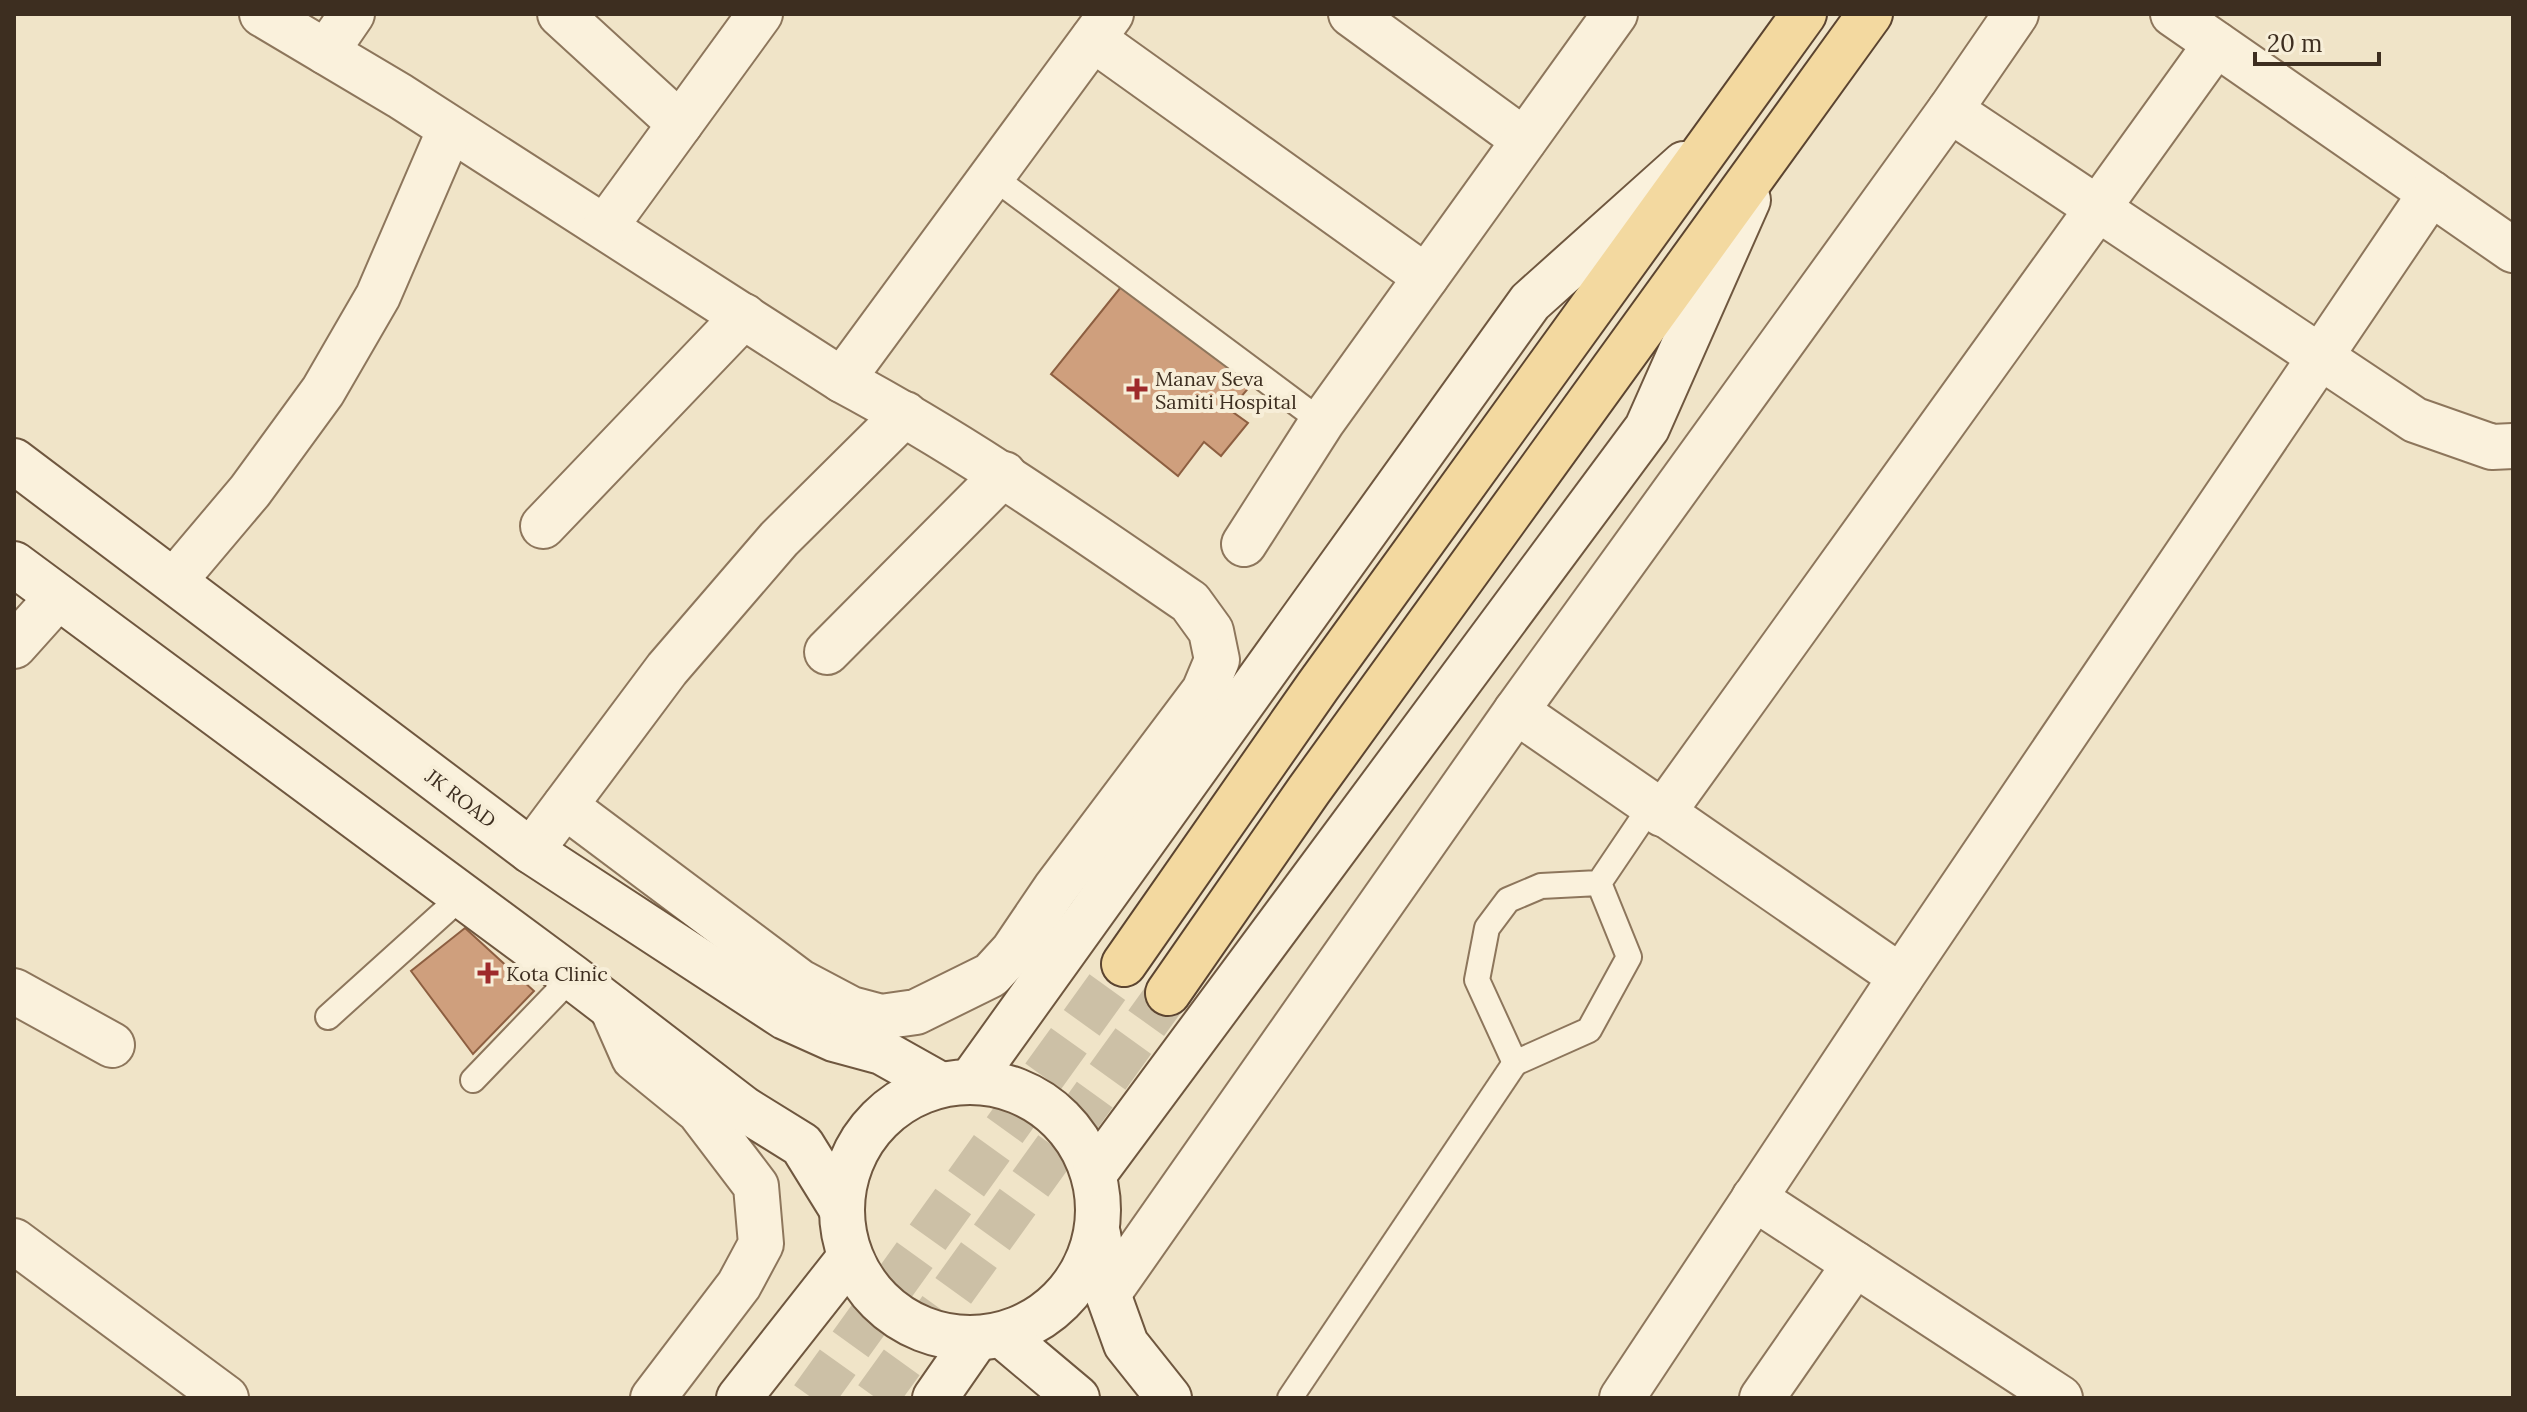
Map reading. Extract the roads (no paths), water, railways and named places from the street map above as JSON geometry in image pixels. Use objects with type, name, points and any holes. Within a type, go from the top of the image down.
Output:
[{"type":"main road","points":[[1124,964],[1318,686],[1804,14]]},
{"type":"main road","points":[[1168,993],[1300,802],[1870,14]]},
{"type":"street","points":[[262,14],[450,129],[842,380],[1004,474],[1190,602],[1211,631],[1217,660],[1204,691],[1055,889],[1013,951],[991,975],[916,1012],[881,1017],[851,1009],[800,982],[565,806]]},
{"type":"street","points":[[326,52],[352,14]]},
{"type":"street","points":[[560,14],[680,124]]},
{"type":"street","points":[[605,227],[760,14]]},
{"type":"street","points":[[1351,14],[1524,140]]},
{"type":"street","points":[[1244,544],[1322,422],[1615,14]]},
{"type":"street","points":[[1108,1294],[1516,711],[2016,14]]},
{"type":"street","points":[[2173,14],[2513,250]]},
{"type":"street","points":[[842,380],[1102,26],[1426,277]]},
{"type":"street","points":[[1656,810],[2216,44]]},
{"type":"street","points":[[1950,110],[2415,420],[2492,447],[2513,446]]},
{"type":"street","points":[[174,581],[250,491],[323,391],[378,296],[450,129]]},
{"type":"street","points":[[955,1083],[1530,302],[1718,134]]},
{"type":"street","points":[[1094,1174],[1647,428],[1766,157]]},
{"type":"street","points":[[1622,1398],[1901,977],[2431,193]]},
{"type":"street","points":[[543,526],[744,316]]},
{"type":"street","points":[[531,851],[667,669],[779,539],[905,414]]},
{"type":"street","name":"JK ROAD","points":[[14,461],[531,851],[785,1017],[834,1039],[882,1052],[955,1083]]},
{"type":"street","points":[[827,652],[1004,474]]},
{"type":"street","points":[[14,564],[572,977],[744,1109],[802,1145],[841,1208]]},
{"type":"street","points":[[14,646],[58,597]]},
{"type":"street","points":[[1516,711],[1901,977]]},
{"type":"street","points":[[14,991],[112,1045]]},
{"type":"street","points":[[612,1008],[634,1058],[699,1111],[756,1186],[761,1244],[739,1285],[653,1398]]},
{"type":"street","points":[[1098,1231],[1087,1267],[1065,1298],[1036,1321],[989,1337],[945,1336],[905,1320],[888,1308],[866,1285],[850,1257],[841,1208],[848,1166],[869,1129],[900,1101],[955,1083],[1012,1087],[1048,1107],[1077,1137],[1094,1174],[1099,1203],[1098,1231],[1108,1294],[1126,1344],[1169,1398]]},
{"type":"street","points":[[1754,1198],[2060,1398]]},
{"type":"street","points":[[14,1241],[226,1398]]},
{"type":"street","points":[[739,1398],[850,1257]]},
{"type":"street","points":[[1762,1398],[1855,1264]]},
{"type":"street","points":[[935,1398],[989,1337]]},
{"type":"street","points":[[989,1337],[1077,1398]]},
{"type":"lane","points":[[993,177],[1322,422]]},
{"type":"lane","points":[[1515,1063],[1477,980],[1487,928],[1508,900],[1541,886],[1599,883],[1656,810]]},
{"type":"lane","points":[[1290,1398],[1515,1063],[1589,1030],[1629,957],[1599,883]]},
{"type":"lane","points":[[328,1017],[461,897]]},
{"type":"lane","points":[[473,1080],[572,977]]},
{"type":"tunnel","points":[[812,1398],[1124,964]]},
{"type":"tunnel","points":[[876,1398],[1168,993]]},
{"type":"place","name":"Manav Seva Samiti Hospital","points":[[1137,389]]},
{"type":"place","name":"Kota Clinic","points":[[488,973]]}]
